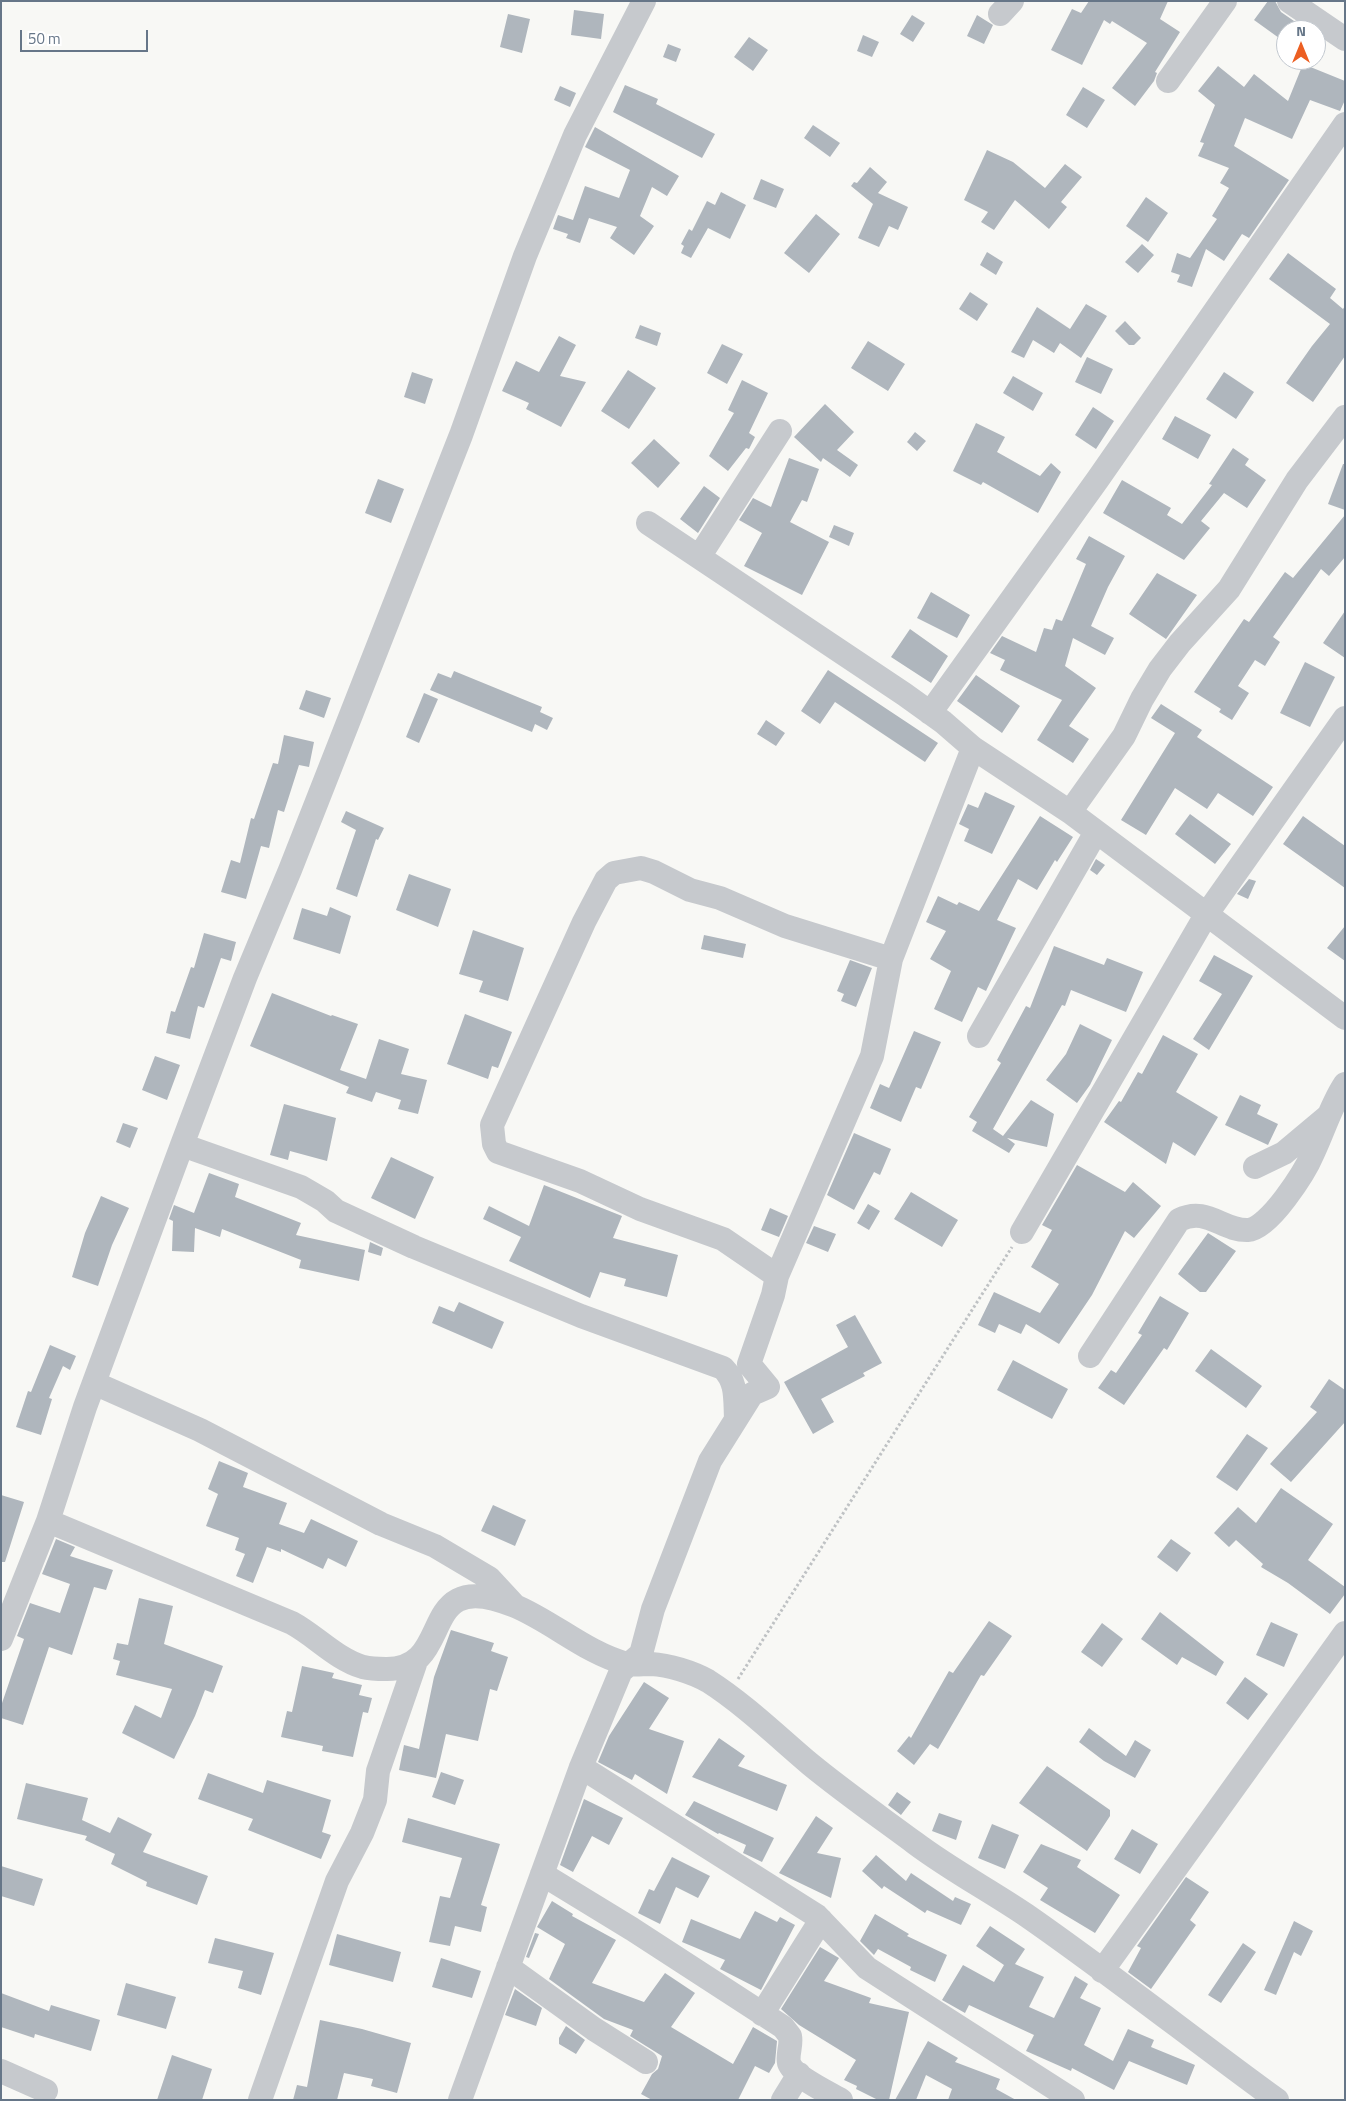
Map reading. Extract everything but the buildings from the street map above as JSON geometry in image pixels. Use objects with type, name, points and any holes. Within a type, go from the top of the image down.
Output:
[{"type":"street","points":[[1,1639],[48,1521],[94,1383],[245,978],[290,870],[461,435],[525,256],[574,135],[644,1]]},
{"type":"street","points":[[1168,81],[1225,1]]},
{"type":"street","points":[[1290,1],[1345,39]]},
{"type":"street","points":[[930,713],[1098,479],[1345,124]]},
{"type":"street","points":[[1070,812],[1124,736],[1142,699],[1160,669],[1180,643],[1229,590],[1297,480],[1345,417]]},
{"type":"street","points":[[699,557],[780,431]]},
{"type":"street","points":[[648,523],[930,713],[973,748],[1070,812],[1344,1016]]},
{"type":"street","points":[[1022,1232],[1206,915],[1345,718]]},
{"type":"street","points":[[749,1364],[773,1295],[777,1276],[872,1056],[891,959],[973,748]]},
{"type":"street","points":[[979,1036],[1096,832]]},
{"type":"street","points":[[777,1276],[723,1239],[640,1209],[580,1181],[498,1152],[494,1144],[492,1125],[584,922],[606,880],[614,873],[641,868],[654,872],[690,890],[720,898],[785,926],[891,959]]},
{"type":"street","points":[[1090,1356],[1179,1220],[1189,1215],[1206,1216],[1227,1225],[1248,1230],[1259,1227],[1285,1199],[1313,1155],[1328,1116],[1345,1084]]},
{"type":"street","points":[[1255,1167],[1284,1153],[1328,1116]]},
{"type":"street","points":[[182,1145],[301,1187],[325,1201],[336,1211],[414,1247],[581,1316],[723,1368],[730,1375],[734,1385],[736,1418]]},
{"type":"street","points":[[723,1368],[749,1364]]},
{"type":"street","points":[[460,2100],[581,1767],[611,1690],[621,1671],[641,1654],[653,1609],[710,1462],[752,1394],[768,1386],[749,1364]]},
{"type":"street","points":[[94,1383],[200,1430],[381,1524],[435,1546],[489,1578],[516,1606]]},
{"type":"street","points":[[48,1521],[292,1623],[358,1666],[371,1669],[395,1669],[415,1664]]},
{"type":"street","points":[[260,2100],[337,1881],[362,1833],[375,1800],[378,1771],[415,1664],[426,1652],[444,1611],[453,1601],[465,1596],[483,1596],[516,1606],[603,1654],[629,1664],[653,1664],[677,1669],[705,1679],[814,1767],[942,1864],[1027,1916],[1269,2097]]},
{"type":"street","points":[[1102,1971],[1345,1633]]},
{"type":"street","points":[[581,1767],[798,1903],[821,1920],[867,1968],[1073,2100]]},
{"type":"street","points":[[542,1874],[632,1929],[783,2028],[790,2036],[789,2064],[799,2074],[840,2100]]},
{"type":"street","points":[[762,2014],[821,1920]]},
{"type":"street","points":[[508,1968],[594,2029],[646,2062]]},
{"type":"street","points":[[1,2071],[46,2091]]},
{"type":"street","points":[[783,2100],[799,2074]]},
{"type":"path","points":[[727,1695],[1022,1232]]}]
